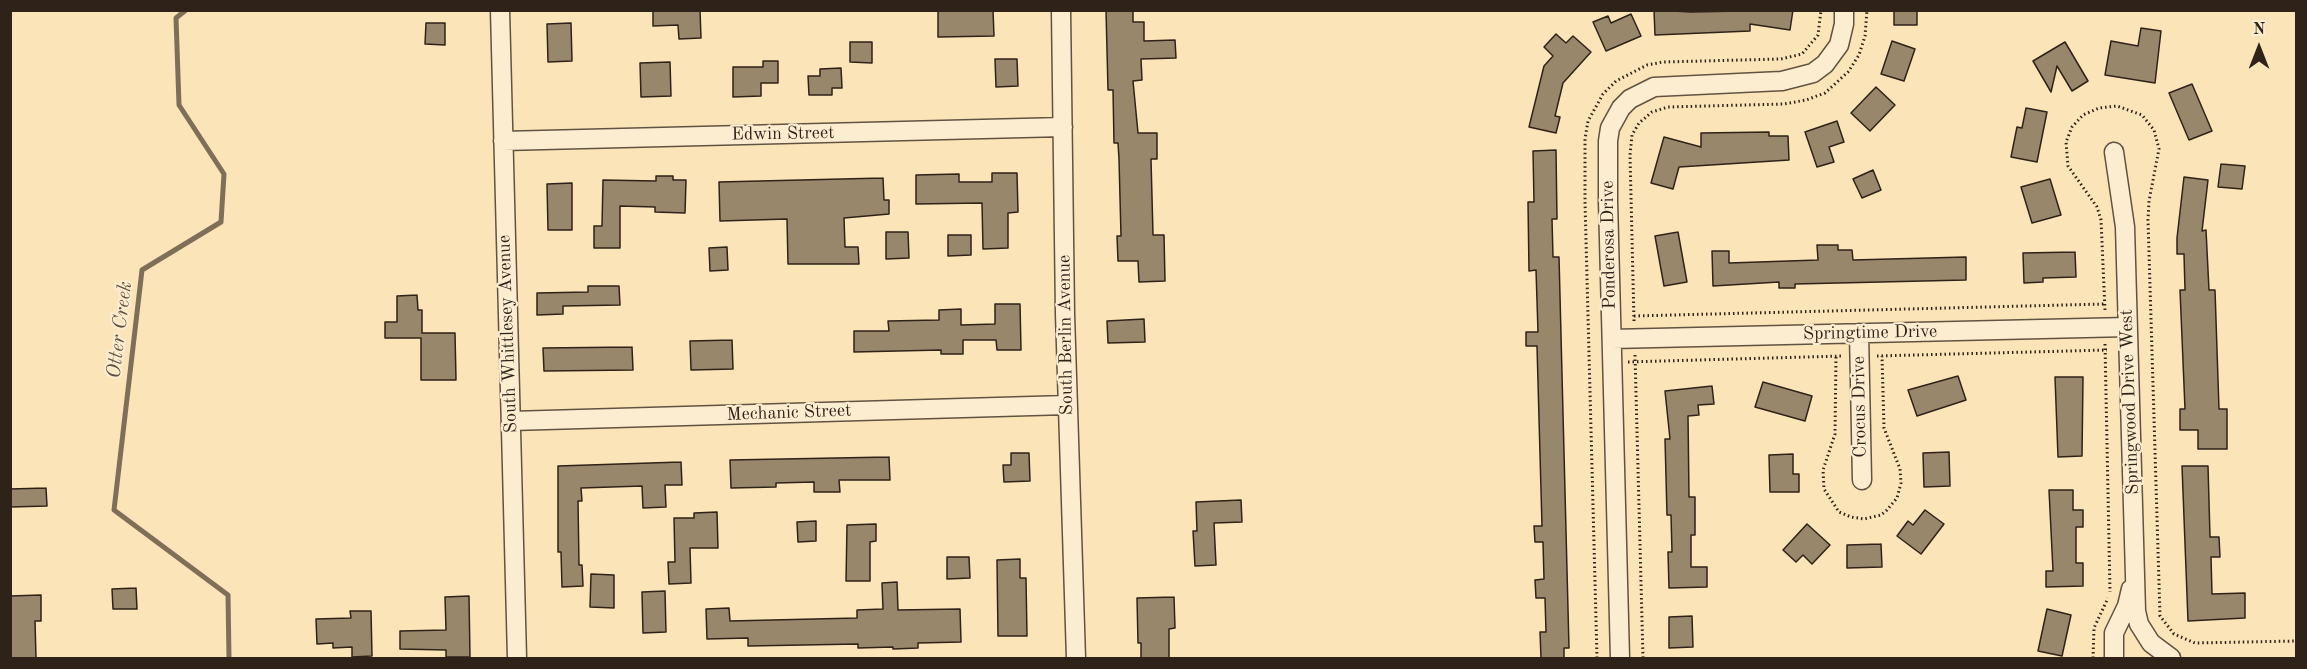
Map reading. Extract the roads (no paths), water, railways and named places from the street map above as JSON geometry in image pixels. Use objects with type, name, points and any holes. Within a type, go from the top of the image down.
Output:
[{"type":"street","name":"South Whittlesey Avenue","points":[[500,10],[517,658]]},
{"type":"street","name":"South Berlin Avenue","points":[[1061,10],[1067,405],[1076,658]]},
{"type":"street","name":"Ponderosa Drive","points":[[1620,658],[1612,361],[1608,141],[1610,128],[1621,108],[1642,92],[1665,84],[1782,81],[1807,76],[1825,64],[1839,45],[1843,32],[1844,10]]},
{"type":"street","name":"Edwin Street","points":[[503,141],[1063,126]]},
{"type":"street","name":"Springwood Drive West","points":[[2114,152],[2125,227],[2134,570],[2139,624],[2156,648],[2171,658]]},
{"type":"street","name":"Springtime Drive","points":[[1612,339],[1859,333],[2128,332]]},
{"type":"street","name":"Crocus Drive","points":[[1859,333],[1862,480]]},
{"type":"street","name":"Mechanic Street","points":[[511,421],[1067,405]]},
{"type":"street","points":[[2114,658],[2114,633],[2127,606],[2134,570]]},
{"type":"waterway","name":"Otter Creek","points":[[186,10],[176,18],[179,105],[224,174],[221,222],[142,270],[114,510],[228,595],[229,658]]}]
